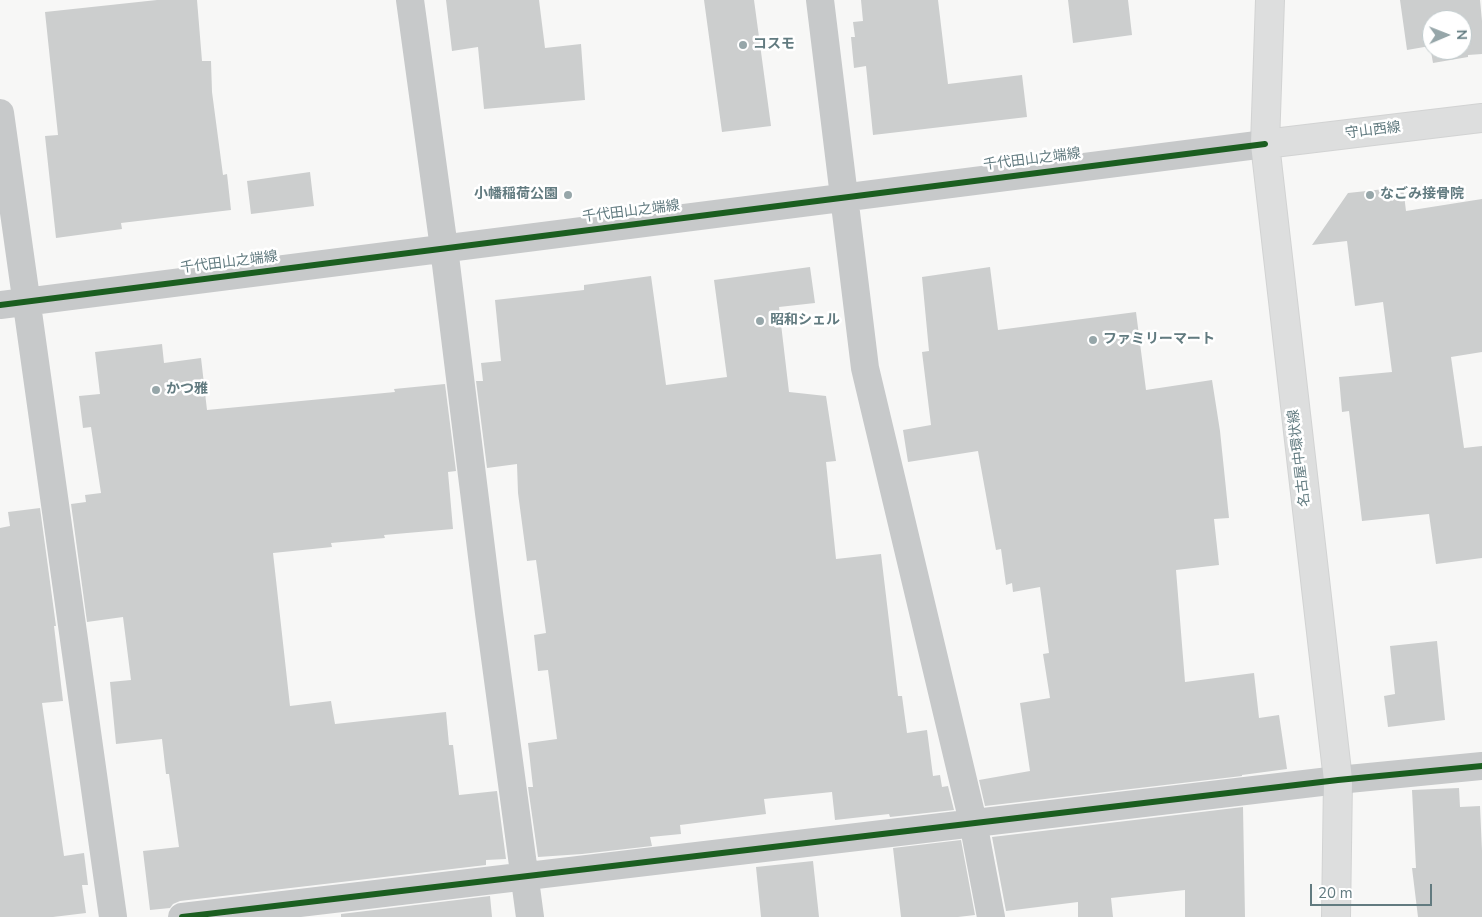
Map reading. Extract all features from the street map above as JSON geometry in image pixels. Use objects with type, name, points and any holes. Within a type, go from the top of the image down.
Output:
[{"type":"main road","name":"名古屋中環状線","points":[[1270,0],[1265,144],[1338,780],[1336,917]]},
{"type":"main road","name":"守山西線","points":[[1265,144],[1482,118]]},
{"type":"street","points":[[410,0],[444,248],[489,612],[530,917]]},
{"type":"street","points":[[820,0],[865,368],[972,822],[991,917]]},
{"type":"street","points":[[0,113],[113,917]]},
{"type":"street","name":"千代田山之端線","points":[[0,305],[1265,144]]},
{"type":"street","points":[[182,917],[972,822],[1338,780],[1482,766]]},
{"type":"building","points":[[157,0],[197,0],[202,61],[211,61],[212,92],[223,175],[227,174],[231,210],[121,223],[122,229],[56,238],[45,136],[58,135],[45,12]]},
{"type":"building","points":[[446,0],[539,0],[545,48],[581,44],[585,100],[484,109],[478,47],[452,51]]},
{"type":"building","points":[[704,0],[754,0],[771,126],[722,132]]},
{"type":"building","points":[[861,0],[938,0],[948,84],[1022,75],[1027,117],[873,135],[866,66],[854,68],[851,37],[855,37],[853,22],[863,21]]},
{"type":"building","points":[[1068,0],[1128,0],[1132,35],[1073,43]]},
{"type":"building","points":[[1400,0],[1480,0],[1482,54],[1472,55],[1472,10],[1422,10],[1422,47],[1407,50]]},
{"type":"building","points":[[1432,60],[1450,60],[1433,63]]},
{"type":"building","points":[[310,172],[314,206],[251,214],[247,181]]},
{"type":"building","points":[[1403,187],[1406,211],[1482,199],[1482,352],[1451,357],[1464,448],[1482,446],[1482,558],[1436,564],[1429,514],[1362,521],[1349,411],[1342,412],[1339,377],[1392,372],[1383,302],[1355,306],[1347,241],[1312,245],[1348,193]]},
{"type":"building","points":[[810,267],[815,303],[779,307],[789,392],[826,396],[836,461],[826,462],[836,559],[881,554],[898,696],[902,696],[907,733],[927,730],[933,776],[940,775],[942,787],[948,786],[954,810],[890,817],[889,814],[835,820],[832,792],[764,799],[766,814],[680,825],[681,834],[650,837],[652,846],[538,857],[528,787],[533,787],[528,743],[557,739],[548,670],[538,671],[534,635],[546,633],[536,560],[527,561],[518,493],[517,464],[487,468],[476,381],[483,381],[481,363],[501,361],[495,300],[584,290],[584,285],[651,276],[666,385],[727,377],[714,280]]},
{"type":"building","points":[[990,267],[998,330],[1136,312],[1146,390],[1212,380],[1220,431],[1229,518],[1214,519],[1219,565],[1176,570],[1185,682],[1254,673],[1259,718],[1279,715],[1287,769],[985,806],[979,780],[1030,771],[1020,703],[1050,698],[1043,654],[1049,653],[1040,587],[1013,592],[1012,583],[1006,585],[1001,549],[996,550],[978,451],[908,462],[903,430],[931,425],[922,352],[929,351],[922,277]]},
{"type":"building","points":[[162,344],[164,363],[201,358],[207,410],[395,392],[394,389],[445,384],[456,471],[448,472],[453,529],[384,535],[385,538],[331,543],[332,547],[273,553],[290,706],[331,701],[335,724],[446,712],[449,745],[453,745],[459,795],[497,791],[506,859],[486,860],[486,865],[180,901],[173,904],[170,908],[150,910],[143,851],[179,847],[169,774],[166,774],[162,739],[116,744],[110,682],[131,680],[123,617],[87,622],[71,504],[86,502],[85,495],[101,493],[91,427],[83,428],[79,396],[100,394],[95,352]]},
{"type":"building","points":[[40,508],[56,626],[54,626],[63,701],[42,703],[64,856],[84,853],[88,885],[82,885],[86,913],[53,917],[0,917],[0,528],[10,526],[8,512]]},
{"type":"building","points":[[1437,641],[1445,720],[1388,727],[1384,696],[1395,694],[1390,646]]},
{"type":"building","points":[[1459,788],[1460,807],[1480,806],[1482,917],[1418,917],[1412,868],[1416,868],[1412,790]]},
{"type":"building","points":[[1243,807],[1245,917],[1185,917],[1185,890],[1111,898],[1113,917],[1078,917],[1078,902],[1006,911],[992,837]]},
{"type":"building","points":[[961,840],[975,915],[958,917],[901,917],[893,848]]},
{"type":"building","points":[[813,861],[819,917],[761,917],[756,867]]},
{"type":"building","points":[[490,896],[492,917],[341,917],[341,914]]},
{"type":"cycle path","points":[[0,305],[1265,144]]},
{"type":"cycle path","points":[[182,917],[1338,780],[1482,766]]},
{"type":"place","name":"コスモ","points":[[743,45]]},
{"type":"place","name":"小幡稲荷公園","points":[[568,195]]},
{"type":"place","name":"なごみ接骨院","points":[[1370,195]]},
{"type":"place","name":"昭和シェル","points":[[760,321]]},
{"type":"place","name":"ファミリーマート","points":[[1093,340]]},
{"type":"place","name":"かつ雅","points":[[156,390]]}]
